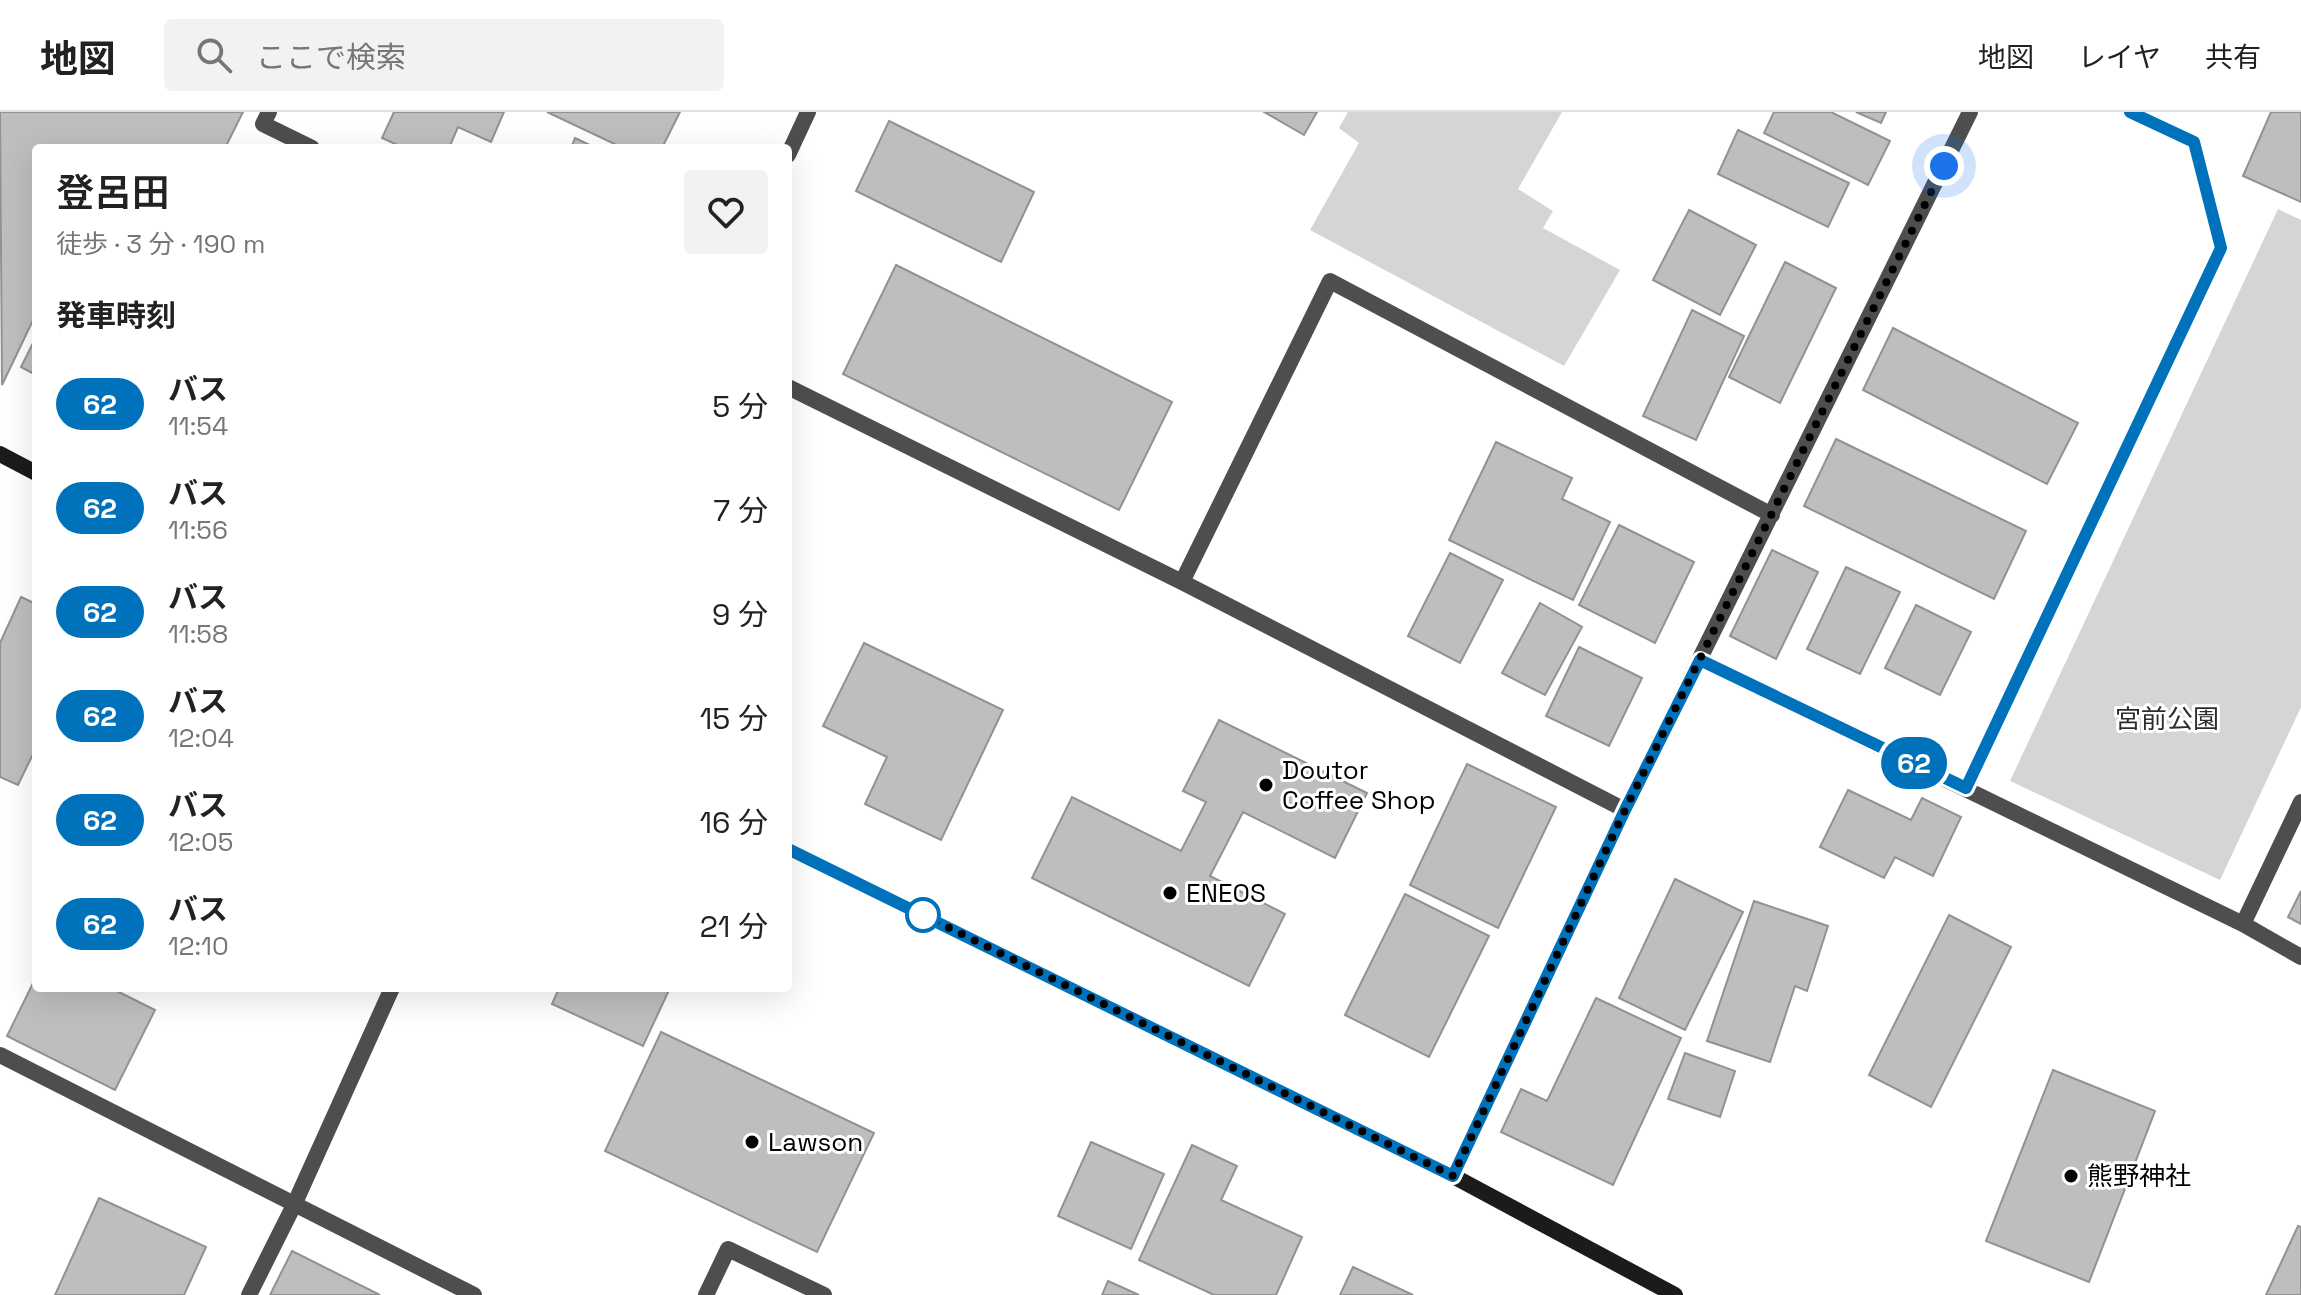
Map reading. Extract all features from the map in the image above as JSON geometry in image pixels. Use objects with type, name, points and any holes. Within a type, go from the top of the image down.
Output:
[{"type":"street","points":[[269,112],[263,124],[304,144]]},
{"type":"street","points":[[792,146],[808,112]]},
{"type":"street","points":[[1453,1176],[1625,810],[1970,112]]},
{"type":"street","points":[[1966,788],[2221,248],[2194,142],[2130,112]]},
{"type":"street","points":[[1182,582],[1330,281],[1772,515]]},
{"type":"street","points":[[792,389],[1182,582],[1625,810]]},
{"type":"street","points":[[0,454],[32,471]]},
{"type":"street","points":[[1700,660],[2243,924],[2301,957]]},
{"type":"street","points":[[2243,924],[2301,802]]},
{"type":"street","points":[[792,851],[1453,1176],[1675,1295]]},
{"type":"street","points":[[249,1295],[294,1205],[390,992]]},
{"type":"street","points":[[0,1055],[474,1295]]},
{"type":"street","points":[[706,1295],[728,1249],[824,1295]]},
{"type":"green space","points":[[1348,112],[1562,112],[1518,189],[1553,211],[1543,228],[1620,270],[1564,366],[1310,230],[1359,143],[1339,128]]},
{"type":"green space","name":"宮前公園","points":[[2278,209],[2301,220],[2301,707],[2220,880],[2010,781]]},
{"type":"building","points":[[0,112],[243,112],[227,144],[32,144],[32,322],[2,385]]},
{"type":"building","points":[[394,112],[504,112],[491,142],[458,127],[451,144],[395,144],[382,138]]},
{"type":"building","points":[[547,112],[680,112],[664,144],[615,144]]},
{"type":"building","points":[[1264,112],[1317,112],[1304,135]]},
{"type":"building","points":[[1774,112],[1831,112],[1890,141],[1868,185],[1764,133]]},
{"type":"building","points":[[1856,112],[1886,112],[1881,123]]},
{"type":"building","points":[[2271,112],[2301,112],[2301,202],[2243,176]]},
{"type":"building","points":[[889,121],[1034,192],[1001,262],[856,191]]},
{"type":"building","points":[[1738,130],[1849,183],[1828,227],[1718,174]]},
{"type":"building","points":[[575,138],[588,144],[573,144]]},
{"type":"building","points":[[1689,210],[1756,245],[1720,315],[1653,280]]},
{"type":"building","points":[[1785,262],[1836,288],[1780,403],[1729,377]]},
{"type":"building","points":[[896,265],[1172,402],[1119,510],[843,374]]},
{"type":"building","points":[[1692,310],[1744,336],[1696,440],[1643,416]]},
{"type":"building","points":[[1893,328],[2078,423],[2047,484],[1863,390]]},
{"type":"building","points":[[32,345],[32,373],[21,367]]},
{"type":"building","points":[[1836,439],[2026,531],[1994,599],[1804,506]]},
{"type":"building","points":[[1496,442],[1572,478],[1562,499],[1610,522],[1573,600],[1449,540]]},
{"type":"building","points":[[1619,525],[1694,562],[1655,643],[1579,605]]},
{"type":"building","points":[[1772,550],[1818,572],[1776,659],[1730,636]]},
{"type":"building","points":[[1450,553],[1503,580],[1460,663],[1408,636]]},
{"type":"building","points":[[1846,567],[1900,592],[1860,674],[1807,649]]},
{"type":"building","points":[[21,597],[32,602],[32,756],[18,785],[0,777],[0,643]]},
{"type":"building","points":[[1540,603],[1582,627],[1545,695],[1502,673]]},
{"type":"building","points":[[1916,605],[1971,632],[1940,695],[1885,668]]},
{"type":"building","points":[[864,643],[1003,710],[941,840],[865,804],[887,757],[823,726]]},
{"type":"building","points":[[1579,647],[1642,678],[1609,746],[1546,716]]},
{"type":"building","points":[[1219,720],[1367,793],[1335,858],[1243,812],[1210,876],[1285,914],[1249,986],[1032,878],[1072,797],[1181,851],[1206,802],[1183,791]]},
{"type":"building","points":[[1467,764],[1556,807],[1498,928],[1410,885]]},
{"type":"building","points":[[1848,790],[1911,820],[1922,798],[1961,817],[1933,876],[1895,857],[1884,878],[1820,847]]},
{"type":"building","points":[[1675,879],[1743,912],[1685,1030],[1619,998]]},
{"type":"building","points":[[2301,891],[2301,924],[2288,917]]},
{"type":"building","points":[[1405,894],[1489,936],[1429,1057],[1345,1015]]},
{"type":"building","points":[[1754,901],[1828,926],[1807,991],[1795,986],[1770,1062],[1707,1041]]},
{"type":"building","points":[[1949,915],[2011,947],[1931,1107],[1869,1075]]},
{"type":"building","points":[[32,985],[32,992],[119,992],[155,1010],[115,1090],[7,1036]]},
{"type":"building","points":[[557,992],[668,992],[643,1046],[552,1004]]},
{"type":"building","points":[[1596,998],[1681,1038],[1613,1185],[1501,1132],[1521,1089],[1547,1101]]},
{"type":"building","points":[[661,1032],[874,1133],[817,1252],[605,1151]]},
{"type":"building","points":[[1685,1053],[1735,1071],[1720,1117],[1668,1099]]},
{"type":"building","name":"熊野神社","points":[[2053,1070],[2155,1111],[2089,1282],[1986,1241]]},
{"type":"building","points":[[1091,1142],[1164,1174],[1131,1249],[1058,1216]]},
{"type":"building","points":[[1192,1145],[1237,1166],[1221,1200],[1302,1237],[1276,1295],[1214,1295],[1139,1260]]},
{"type":"building","points":[[99,1198],[206,1247],[184,1295],[55,1295]]},
{"type":"building","points":[[2298,1226],[2301,1227],[2301,1295],[2266,1295]]},
{"type":"building","points":[[292,1251],[380,1295],[270,1295]]},
{"type":"building","points":[[1353,1267],[1413,1295],[1340,1295]]},
{"type":"building","points":[[1108,1281],[1139,1295],[1102,1295]]},
{"type":"bus line","name":"62","points":[[792,851],[1453,1176],[1625,810],[1700,660],[1966,788],[2221,248],[2194,142],[2130,112]]},
{"type":"place","name":"Doutor Coffee Shop","points":[[1266,785]]},
{"type":"place","name":"ENEOS","points":[[1170,893]]},
{"type":"place","name":"Lawson","points":[[752,1142]]},
{"type":"place","name":"熊野神社","points":[[2071,1176]]},
{"type":"route","points":[[923,915],[1453,1176],[1625,810],[1944,166]]}]
